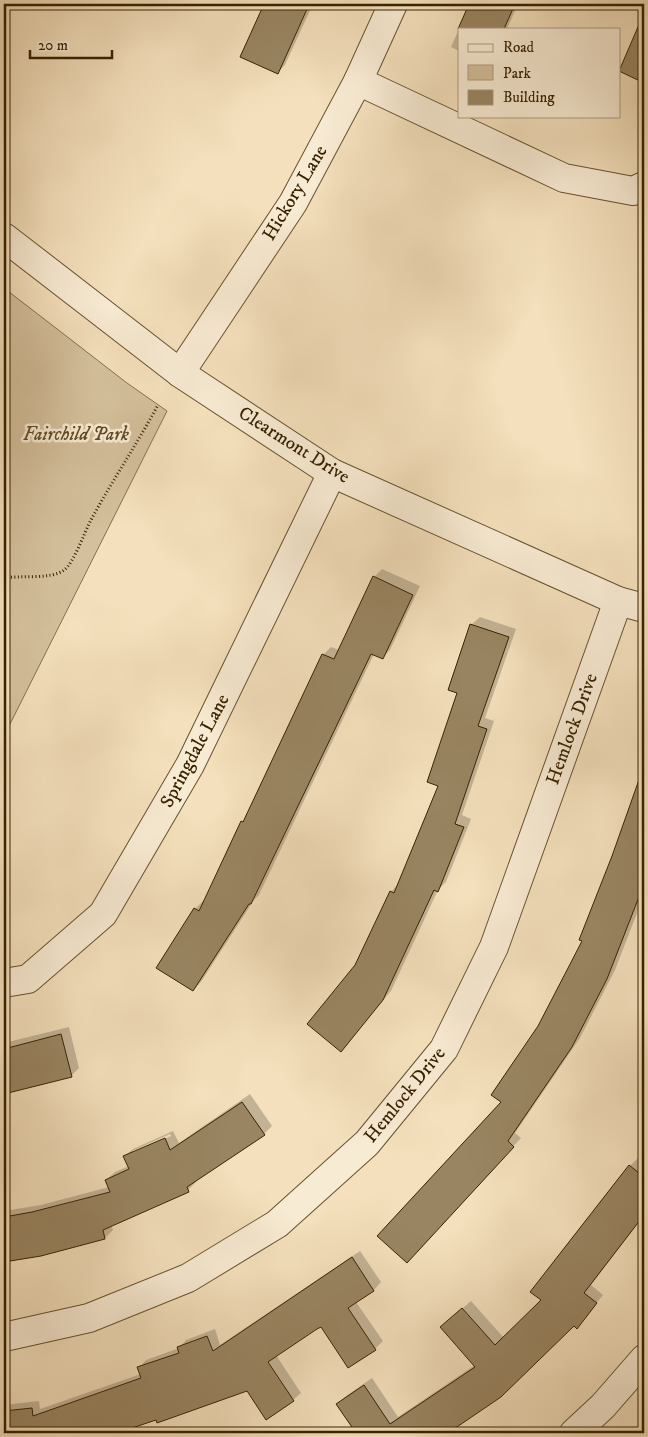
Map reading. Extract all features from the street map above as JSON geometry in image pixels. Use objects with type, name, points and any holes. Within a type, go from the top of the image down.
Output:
[{"type":"street","name":"Hickory Lane","points":[[180,373],[293,202],[358,81],[393,4]]},
{"type":"street","points":[[358,81],[564,178],[633,192],[644,186]]},
{"type":"street","name":"Clearmont Drive","points":[[4,237],[180,373],[332,473],[618,601],[644,608]]},
{"type":"street","name":"Springdale Lane","points":[[4,983],[28,979],[103,914],[190,765],[332,473]]},
{"type":"street","name":"Hemlock Drive","points":[[4,1337],[89,1318],[188,1278],[277,1224],[368,1143],[444,1049],[494,947],[618,601]]},
{"type":"street","points":[[574,1433],[603,1406],[644,1359]]},
{"type":"path","points":[[4,578],[51,575],[63,571],[70,564],[91,520],[158,405]]},
{"type":"green space","name":"Fairchild Park","points":[[4,288],[127,383],[167,411],[4,736]]},
{"type":"building","points":[[264,4],[294,4],[307,9],[278,74],[240,57]]},
{"type":"building","points":[[469,4],[515,4],[504,28],[458,28]]},
{"type":"building","points":[[644,13],[644,83],[620,71]]},
{"type":"building","points":[[373,576],[413,595],[383,659],[371,654],[251,904],[249,904],[193,991],[156,968],[194,908],[199,911],[322,654],[334,659]]},
{"type":"building","points":[[470,624],[509,637],[478,726],[487,729],[455,824],[464,827],[438,892],[434,890],[383,1000],[341,1052],[307,1024],[355,965],[390,891],[394,893],[438,786],[427,782],[457,693],[448,690]]},
{"type":"building","points":[[641,774],[644,774],[644,884],[607,979],[572,1047],[508,1141],[514,1147],[407,1263],[377,1236],[501,1102],[491,1095],[538,1026],[582,941],[579,940],[612,856]]},
{"type":"building","points":[[61,1034],[72,1077],[4,1094],[4,1049]]},
{"type":"building","points":[[242,1102],[265,1135],[187,1187],[189,1192],[103,1230],[105,1239],[41,1256],[4,1262],[4,1217],[32,1212],[110,1192],[105,1180],[129,1169],[123,1156],[165,1138],[170,1150]]},
{"type":"building","points":[[629,1165],[644,1177],[644,1215],[584,1293],[597,1303],[577,1329],[574,1326],[501,1397],[448,1433],[356,1433],[336,1404],[364,1385],[390,1424],[475,1367],[440,1327],[462,1308],[495,1345],[541,1300],[530,1292]]},
{"type":"building","points":[[352,1257],[374,1291],[348,1308],[376,1350],[348,1368],[321,1327],[317,1329],[268,1362],[294,1401],[266,1420],[247,1391],[157,1423],[156,1420],[117,1433],[4,1433],[4,1411],[32,1408],[33,1416],[141,1378],[137,1367],[179,1353],[177,1347],[207,1336],[213,1351]]}]
